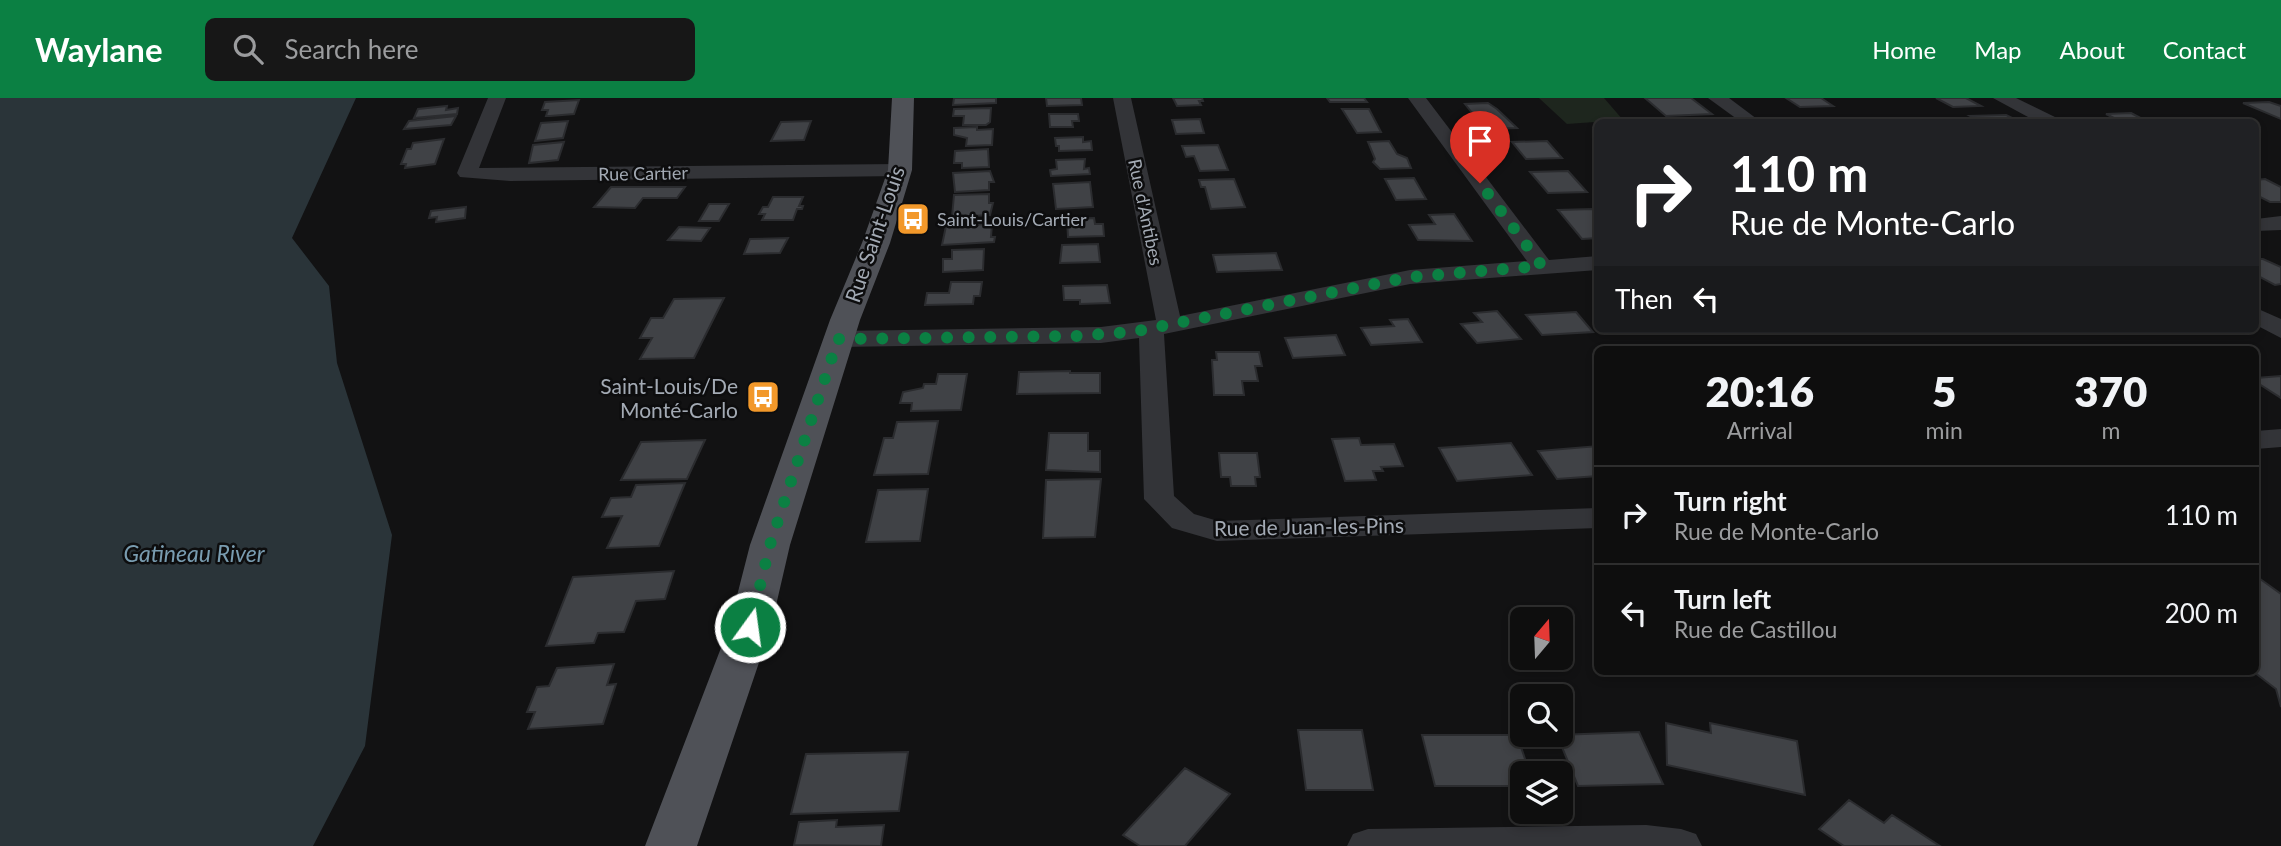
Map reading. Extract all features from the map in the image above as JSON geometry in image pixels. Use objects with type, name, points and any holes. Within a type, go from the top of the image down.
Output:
[{"type":"main road","name":"Rue Saint-Louis","points":[[671,846],[750,627],[770,545],[838,339],[876,243],[900,170],[903,98]]},
{"type":"street","name":"Rue Cartier","points":[[497,98],[467,173],[510,175],[900,170]]},
{"type":"street","name":"Rue d'Antibes","points":[[1122,98],[1161,327]]},
{"type":"street","points":[[1417,98],[1542,266]]},
{"type":"street","points":[[1717,98],[1748,119]]},
{"type":"street","points":[[2003,98],[2044,119]]},
{"type":"street","points":[[2259,225],[2281,223]]},
{"type":"street","points":[[838,339],[1075,336],[1161,327],[1410,277],[1594,263]]},
{"type":"street","points":[[2259,317],[2281,330]]},
{"type":"street","name":"Rue de Juan-les-Pins","points":[[1161,327],[1159,499],[1183,522],[1217,531],[1594,518]]},
{"type":"street","points":[[2259,440],[2281,438]]},
{"type":"street","points":[[1368,846],[1646,842],[1681,846]]},
{"type":"shaded area","points":[[1539,98],[1604,98],[1622,119],[1594,119],[1594,122],[1567,124]]},
{"type":"water","name":"Gatineau River","points":[[0,98],[356,98],[292,238],[329,286],[337,363],[392,535],[365,746],[313,846],[0,846]]},
{"type":"building","points":[[954,98],[996,98],[996,103],[953,105]]},
{"type":"building","points":[[1046,98],[1081,98],[1082,105],[1047,106]]},
{"type":"building","points":[[1173,98],[1202,98],[1203,101],[1199,101],[1201,105],[1177,106]]},
{"type":"building","points":[[1327,98],[1364,98],[1367,102],[1330,102]]},
{"type":"building","points":[[1645,98],[1691,98],[1712,114],[1666,116]]},
{"type":"building","points":[[1786,98],[1821,98],[1833,106],[1800,107]]},
{"type":"building","points":[[1936,98],[1966,98],[1981,106],[1953,107]]},
{"type":"building","points":[[579,100],[574,114],[546,116],[548,110],[542,110],[545,102]]},
{"type":"building","points":[[2269,102],[2281,106],[2281,119],[2243,103]]},
{"type":"building","points":[[1488,103],[1517,128],[1484,129],[1473,118],[1476,118],[1465,104]]},
{"type":"building","points":[[447,106],[446,110],[458,108],[457,114],[414,118],[418,109]]},
{"type":"building","points":[[991,108],[990,122],[986,125],[963,125],[964,116],[953,116],[954,109]]},
{"type":"building","points":[[1342,109],[1369,109],[1381,132],[1357,133]]},
{"type":"building","points":[[2131,113],[2142,119],[2116,119],[2106,114]]},
{"type":"building","points":[[1049,114],[1078,114],[1079,121],[1072,121],[1073,127],[1050,127]]},
{"type":"building","points":[[2006,115],[2014,119],[1976,119],[1970,116]]},
{"type":"building","points":[[456,116],[451,125],[404,129],[409,121]]},
{"type":"building","points":[[1200,119],[1204,133],[1176,134],[1172,120]]},
{"type":"building","points":[[568,121],[563,138],[535,141],[541,123]]},
{"type":"building","points":[[811,121],[804,140],[771,141],[781,122]]},
{"type":"building","points":[[977,127],[977,130],[993,129],[992,145],[966,146],[967,138],[954,135],[954,128]]},
{"type":"building","points":[[1083,137],[1083,142],[1091,141],[1092,150],[1059,151],[1059,146],[1056,146],[1055,138]]},
{"type":"building","points":[[444,139],[435,164],[405,168],[406,164],[401,164],[407,149],[411,149],[413,143]]},
{"type":"building","points":[[1389,141],[1397,154],[1407,158],[1411,168],[1380,169],[1373,162],[1375,159],[1368,142]]},
{"type":"building","points":[[1547,141],[1562,158],[1526,159],[1512,142]]},
{"type":"building","points":[[564,142],[558,160],[529,163],[533,145]]},
{"type":"building","points":[[1218,145],[1228,170],[1200,171],[1194,156],[1186,157],[1182,146]]},
{"type":"building","points":[[988,149],[989,167],[962,168],[962,163],[954,163],[955,151]]},
{"type":"building","points":[[1085,159],[1084,169],[1089,168],[1090,174],[1051,176],[1050,170],[1057,169],[1056,160]]},
{"type":"building","points":[[990,171],[994,182],[989,182],[989,190],[955,192],[953,173]]},
{"type":"building","points":[[1568,171],[1587,192],[1548,193],[1530,172]]},
{"type":"building","points":[[1414,178],[1426,199],[1396,200],[1385,179]]},
{"type":"building","points":[[1234,179],[1245,207],[1211,209],[1205,187],[1201,187],[1199,180]]},
{"type":"building","points":[[2265,179],[2281,187],[2281,202],[2270,202],[2259,196],[2259,180]]},
{"type":"building","points":[[1090,182],[1093,207],[1056,209],[1053,184]]},
{"type":"building","points":[[611,187],[685,187],[677,198],[643,198],[635,208],[594,207]]},
{"type":"building","points":[[989,194],[989,203],[993,203],[990,215],[952,217],[954,195]]},
{"type":"building","points":[[773,197],[803,197],[799,206],[803,206],[802,209],[797,209],[793,220],[762,220],[765,214],[759,214],[763,207],[768,207]]},
{"type":"building","points":[[709,204],[729,204],[719,221],[699,221]]},
{"type":"building","points":[[466,207],[465,218],[436,222],[437,217],[429,218],[431,211]]},
{"type":"building","points":[[1593,209],[1594,238],[1582,239],[1558,210]]},
{"type":"building","points":[[1454,214],[1472,241],[1418,240],[1409,225],[1435,224],[1429,215]]},
{"type":"building","points":[[1094,218],[1095,224],[1103,224],[1104,236],[1068,237],[1067,219]]},
{"type":"building","points":[[992,224],[991,237],[995,237],[994,242],[942,245],[946,226]]},
{"type":"building","points":[[679,227],[710,228],[701,241],[668,240]]},
{"type":"building","points":[[788,238],[780,253],[744,254],[750,239]]},
{"type":"building","points":[[1098,244],[1100,262],[1060,263],[1062,245]]},
{"type":"building","points":[[984,249],[983,270],[943,272],[943,259],[952,259],[952,250]]},
{"type":"building","points":[[1276,253],[1282,270],[1217,272],[1213,255]]},
{"type":"building","points":[[2259,259],[2281,267],[2281,284],[2275,285],[2259,277]]},
{"type":"building","points":[[951,282],[982,282],[980,296],[974,296],[973,304],[925,305],[927,293],[949,293]]},
{"type":"building","points":[[1107,285],[1110,303],[1080,304],[1080,300],[1064,300],[1063,286]]},
{"type":"building","points":[[724,298],[694,358],[640,359],[652,338],[640,338],[651,318],[663,318],[674,299]]},
{"type":"building","points":[[1497,311],[1521,339],[1477,343],[1461,324],[1482,322],[1474,313]]},
{"type":"building","points":[[1576,312],[1593,332],[1542,335],[1526,315]]},
{"type":"building","points":[[1408,319],[1422,342],[1371,345],[1361,328],[1394,326],[1390,320]]},
{"type":"building","points":[[1336,335],[1345,355],[1293,358],[1285,338]]},
{"type":"building","points":[[1216,352],[1259,352],[1262,366],[1255,366],[1258,381],[1242,381],[1244,395],[1214,395],[1212,360],[1217,360]]},
{"type":"building","points":[[1019,372],[1100,373],[1100,393],[1017,394]]},
{"type":"building","points":[[938,374],[967,374],[961,410],[911,411],[912,403],[900,403],[903,392],[923,388],[924,384],[936,384]]},
{"type":"building","points":[[2281,376],[2281,398],[2259,384],[2259,378]]},
{"type":"building","points":[[938,421],[928,474],[874,475],[884,438],[893,438],[897,422]]},
{"type":"building","points":[[1049,433],[1088,433],[1088,451],[1100,451],[1100,472],[1046,470]]},
{"type":"building","points":[[1359,438],[1361,445],[1394,444],[1403,466],[1381,467],[1383,471],[1373,471],[1376,480],[1345,481],[1332,439]]},
{"type":"building","points":[[705,440],[687,479],[621,480],[641,442]]},
{"type":"building","points":[[1511,443],[1532,475],[1457,481],[1439,448]]},
{"type":"building","points":[[1594,446],[1594,476],[1557,479],[1538,451]]},
{"type":"building","points":[[1219,453],[1257,453],[1260,477],[1255,477],[1256,486],[1231,486],[1230,477],[1221,477]]},
{"type":"building","points":[[1101,479],[1095,537],[1043,538],[1046,480]]},
{"type":"building","points":[[685,483],[659,546],[607,548],[622,516],[602,517],[611,498],[631,497],[636,485]]},
{"type":"building","points":[[928,489],[920,541],[866,542],[878,490]]},
{"type":"building","points":[[674,571],[665,599],[636,601],[624,632],[598,633],[594,643],[546,646],[573,577]]},
{"type":"building","points":[[2259,578],[2281,594],[2281,707],[2276,689],[2258,675]]},
{"type":"building","points":[[614,664],[607,685],[616,684],[603,724],[528,729],[535,712],[527,712],[537,687],[549,686],[557,668]]},
{"type":"building","points":[[1666,723],[1711,733],[1710,723],[1797,741],[1805,795],[1667,765]]},
{"type":"building","points":[[1298,730],[1362,730],[1373,790],[1306,790]]},
{"type":"building","points":[[1639,732],[1663,784],[1578,786],[1573,774],[1573,761],[1568,761],[1562,747],[1573,747],[1573,734]]},
{"type":"building","points":[[1422,735],[1510,735],[1510,747],[1521,747],[1526,761],[1510,761],[1510,786],[1435,786]]},
{"type":"building","points":[[908,752],[899,811],[791,814],[806,754]]},
{"type":"building","points":[[1185,768],[1230,794],[1185,846],[1140,846],[1123,835]]},
{"type":"building","points":[[1849,800],[1884,823],[1892,815],[1940,846],[1844,846],[1819,829]]},
{"type":"building","points":[[837,820],[836,827],[884,825],[881,846],[794,845],[799,822]]},
{"type":"place","name":"Saint-Louis/Cartier","points":[[913,219]]},
{"type":"place","name":"Saint-Louis/De Monté-Carlo","points":[[763,397]]},
{"type":"route","points":[[750,627],[770,545],[838,339],[1075,336],[1132,332],[1410,277],[1542,266],[1480,183]]}]
